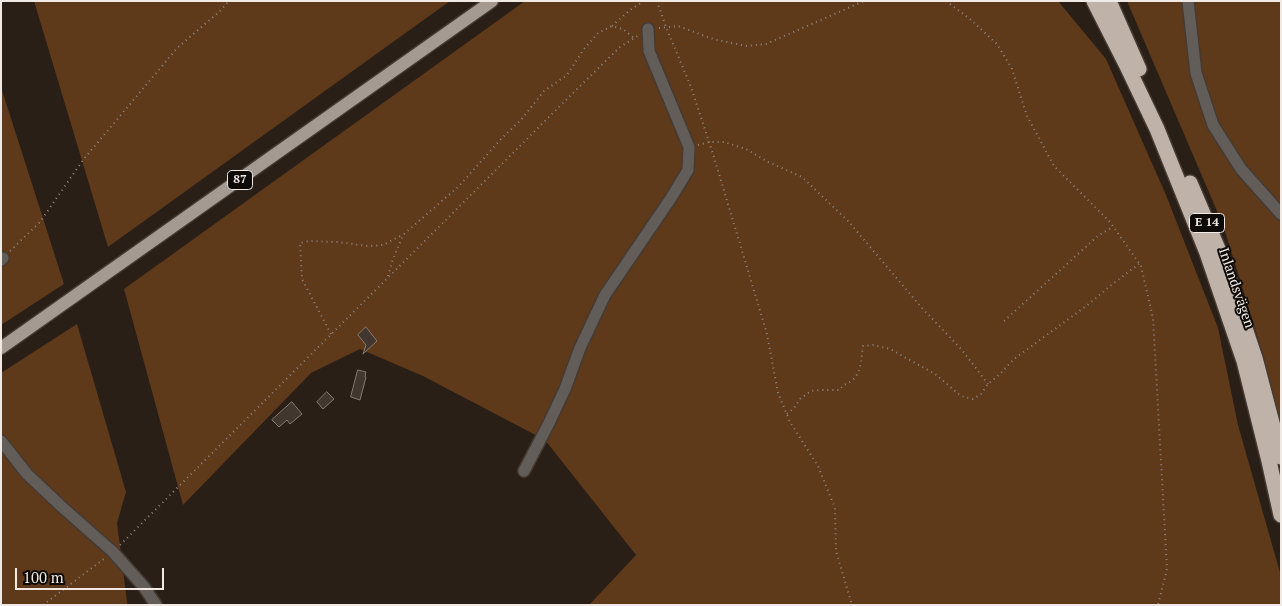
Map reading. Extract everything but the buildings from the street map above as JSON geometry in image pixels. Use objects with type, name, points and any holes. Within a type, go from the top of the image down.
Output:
[{"type":"highway","points":[[1084,1],[1126,64]]},
{"type":"highway","name":"Inlandsvägen","points":[[1094,1],[1157,128],[1207,252],[1244,361],[1281,515]]},
{"type":"highway","name":"Inlandsvägen","points":[[1102,1],[1165,126],[1221,256],[1255,358],[1281,456]]},
{"type":"highway","points":[[1109,1],[1144,82]]},
{"type":"main road","name":"87","points":[[1,348],[492,1]]},
{"type":"street","points":[[1188,1],[1196,73],[1213,125],[1240,169],[1281,214]]},
{"type":"street","points":[[524,471],[565,389],[580,348],[605,295],[688,170],[689,147],[649,51],[648,29]]},
{"type":"street","points":[[1,441],[27,474],[114,552],[144,586],[156,605]]},
{"type":"path","points":[[2,259],[40,222],[83,160],[178,47],[229,1]]},
{"type":"path","points":[[331,334],[302,279],[300,243],[309,241],[368,246],[383,245],[403,235],[458,186],[521,120],[544,91],[568,75],[584,48],[598,34],[612,26],[630,10],[644,1]]},
{"type":"path","points":[[657,1],[691,87],[709,142],[764,325],[778,393],[790,422],[818,466],[835,508],[836,551],[852,605]]},
{"type":"path","points":[[43,605],[114,552],[620,47],[648,29],[678,26],[713,39],[747,46],[766,44],[864,1]]},
{"type":"path","points":[[946,1],[998,44],[1012,69],[1027,116],[1054,166],[1113,227],[1141,266],[1153,318],[1167,560],[1167,569],[1158,605]]},
{"type":"path","points":[[612,26],[623,29],[634,38]]},
{"type":"path","points":[[709,142],[724,142],[746,149],[768,162],[802,177],[848,221],[922,308],[962,350],[988,384]]},
{"type":"path","points":[[1004,321],[1099,235],[1113,227]]},
{"type":"path","points":[[388,277],[403,235]]},
{"type":"path","points":[[787,414],[800,399],[811,391],[840,390],[852,381],[861,368],[863,346],[873,345],[890,348],[935,374],[961,396],[973,399],[981,394],[988,384],[1014,359],[1089,304],[1139,264]]},
{"type":"shaded area","points":[[34,1],[450,1],[108,247]]},
{"type":"shaded area","points":[[525,1],[1058,1],[1106,59],[1166,195],[1218,328],[1238,425],[1281,576],[1281,605],[589,605],[636,555],[545,440],[423,376],[360,349],[311,373],[183,505],[124,289]]},
{"type":"shaded area","points":[[1127,1],[1281,1],[1281,429],[1262,351],[1223,225]]},
{"type":"shaded area","points":[[1,87],[64,284],[1,325]]},
{"type":"shaded area","points":[[77,324],[126,492],[117,523],[128,605],[1,605],[1,373]]}]
